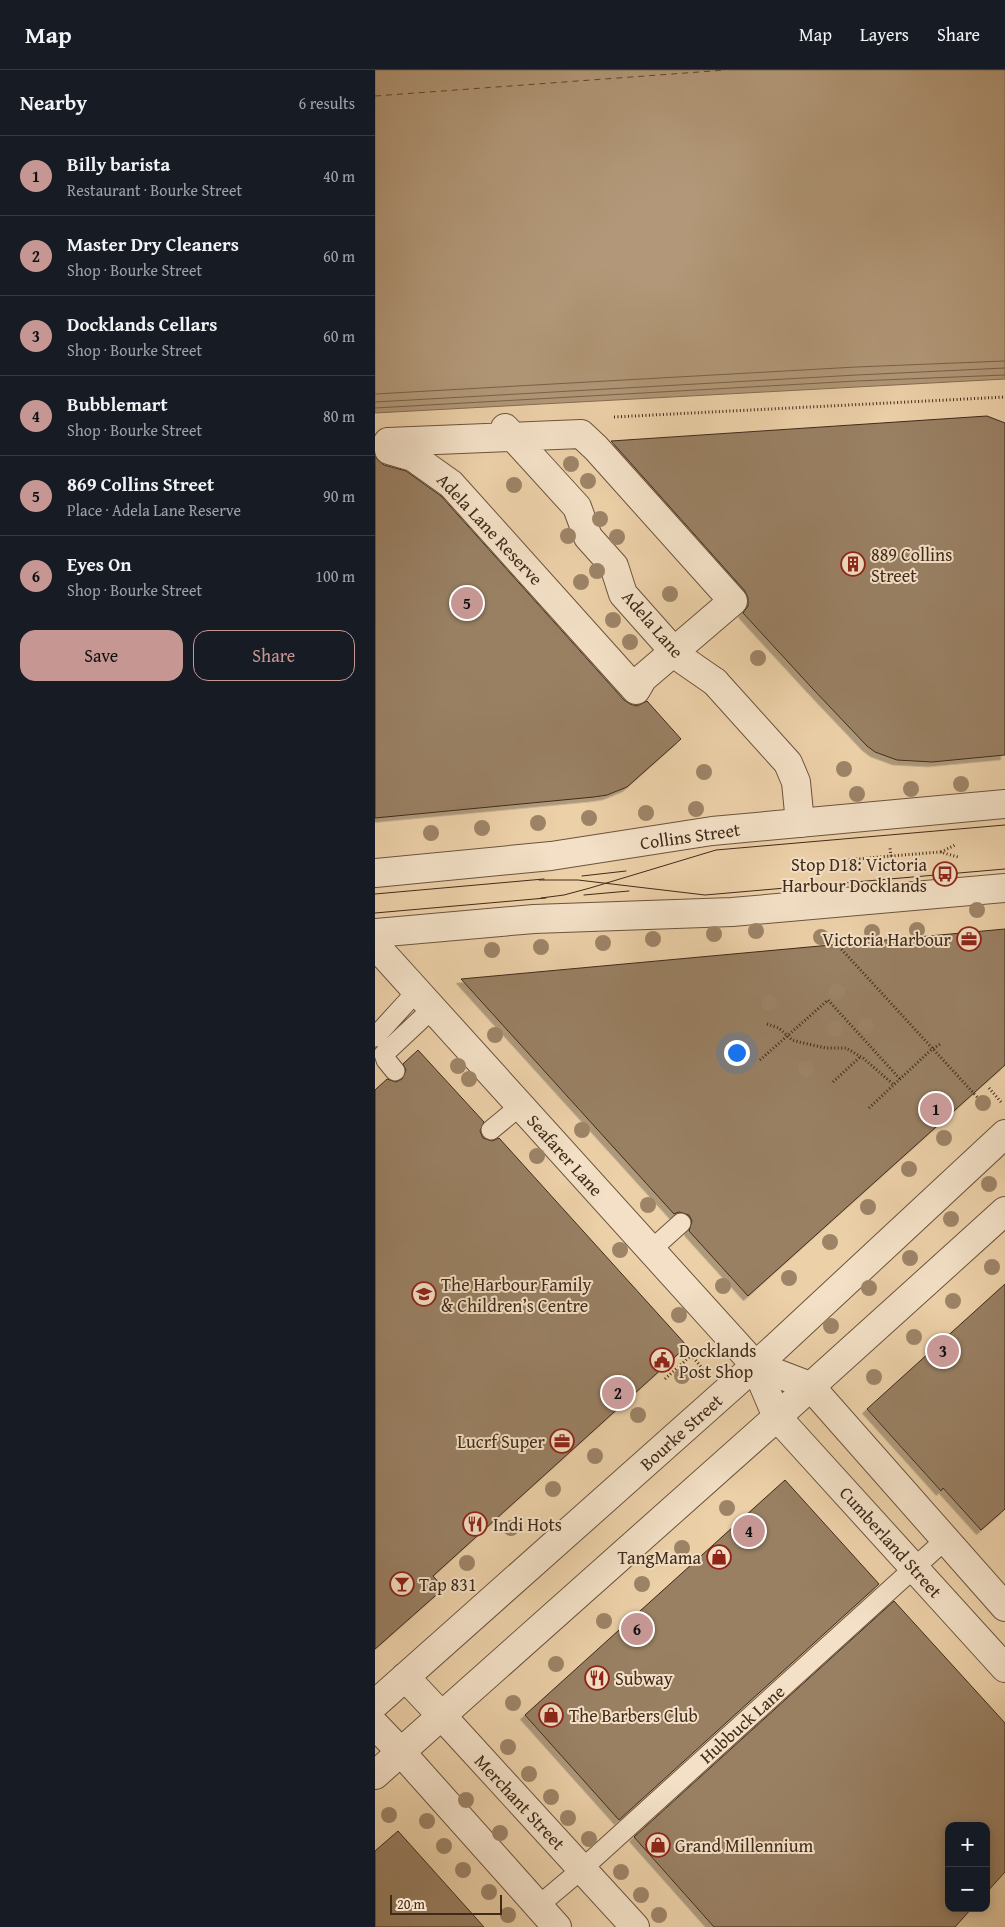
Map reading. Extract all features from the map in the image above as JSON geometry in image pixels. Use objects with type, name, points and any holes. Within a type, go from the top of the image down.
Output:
[{"type":"street","name":"Adela Lane Reserve","points":[[506,430],[581,434],[596,448],[733,601],[674,652],[643,678],[636,690],[451,484],[413,457],[389,450],[388,442],[506,430]]},
{"type":"street","name":"Adela Lane","points":[[506,430],[577,507],[588,537],[614,566],[623,594],[679,657],[715,682],[788,763],[796,782],[800,823]]},
{"type":"street","name":"Collins Street","points":[[375,873],[551,856],[712,831],[1005,804]]},
{"type":"street","points":[[375,933],[535,918],[732,912],[1005,888]]},
{"type":"street","name":"Seafarer Lane","points":[[375,945],[755,1365]]},
{"type":"street","name":"Bourke Street","points":[[375,1704],[775,1348],[1005,1134]]},
{"type":"street","points":[[375,1775],[1005,1211]]},
{"type":"street","points":[[755,1365],[810,1386],[1005,1607]]},
{"type":"street","name":"Cumberland Street","points":[[755,1365],[777,1417],[1005,1668]]},
{"type":"street","name":"Merchant Street","points":[[405,1677],[635,1927]]},
{"type":"street","points":[[375,1725],[557,1927]]},
{"type":"lane","points":[[375,1037],[424,1000]]},
{"type":"lane","points":[[395,1071],[386,1060],[384,1054],[424,1000]]},
{"type":"lane","points":[[491,1130],[520,1106]]},
{"type":"lane","points":[[651,1250],[681,1223]]},
{"type":"lane","name":"Hubbuck Lane","points":[[538,1906],[582,1869],[945,1540]]},
{"type":"path","points":[[609,418],[1005,397]]},
{"type":"path","points":[[837,872],[837,861],[940,852],[954,845],[962,844]]},
{"type":"path","points":[[890,845],[891,856]]},
{"type":"path","points":[[940,852],[956,857],[964,856]]},
{"type":"path","points":[[832,939],[978,1098]]},
{"type":"path","points":[[760,1060],[828,1000],[900,1079]]},
{"type":"path","points":[[767,1024],[779,1028],[792,1040],[826,1048],[846,1048],[894,1085]]},
{"type":"path","points":[[869,1108],[933,1049],[942,1043]]},
{"type":"path","points":[[833,1082],[860,1057]]},
{"type":"path","points":[[989,1088],[1005,1106]]},
{"type":"water","points":[[375,70],[1005,70],[1005,379],[375,413]]},
{"type":"building","name":"889 Collins Street","points":[[987,416],[1005,423],[1005,755],[932,762],[897,760],[875,752],[867,746],[743,613],[748,606],[748,598],[745,591],[611,441]]},
{"type":"building","points":[[375,456],[384,465],[406,471],[441,496],[624,700],[637,706],[647,701],[681,739],[627,787],[607,795],[375,818]]},
{"type":"building","points":[[1005,929],[1005,1065],[748,1296],[689,1231],[692,1221],[689,1215],[679,1212],[674,1214],[461,979]]},
{"type":"building","points":[[418,1050],[484,1122],[480,1131],[483,1138],[492,1141],[499,1138],[687,1346],[433,1576],[444,1588],[375,1649],[375,1090],[387,1079],[396,1082],[402,1079],[406,1070],[403,1064]]},
{"type":"building","points":[[1005,1284],[1005,1509],[981,1530],[943,1488],[941,1491],[867,1409]]},
{"type":"building","points":[[785,1480],[879,1584],[619,1820],[525,1715]]},
{"type":"building","points":[[894,1601],[1005,1723],[1005,1872],[990,1889],[990,1822],[945,1822],[945,1912],[968,1912],[955,1927],[714,1927],[634,1837]]},
{"type":"building","points":[[398,1831],[484,1927],[375,1927],[375,1851]]},
{"type":"ferry route","points":[[375,96],[726,70]]},
{"type":"tram line","points":[[541,898],[564,895],[590,888],[716,850],[1005,825]]},
{"type":"tram line","points":[[539,880],[578,880],[705,895],[1005,869]]},
{"type":"tram line","points":[[582,876],[626,871]]},
{"type":"tram line","points":[[375,894],[544,879]]},
{"type":"tram line","points":[[584,895],[629,891]]},
{"type":"tram line","points":[[375,913],[546,898]]},
{"type":"place","name":"889 Collins Street","points":[[853,564]]},
{"type":"place","name":"869 Collins Street","points":[[467,603]]},
{"type":"place","name":"Stop D18: Victoria Harbour Docklands","points":[[945,874]]},
{"type":"place","name":"Victoria Harbour","points":[[969,939]]},
{"type":"place","name":"Billy barista","points":[[936,1109]]},
{"type":"place","name":"The Harbour Family & Children’s Centre","points":[[424,1294]]},
{"type":"place","name":"Docklands Cellars","points":[[943,1351]]},
{"type":"place","name":"Docklands Post Shop","points":[[662,1360]]},
{"type":"place","name":"Master Dry Cleaners","points":[[618,1393]]},
{"type":"place","name":"Lucrf Super","points":[[562,1441]]},
{"type":"place","name":"Indi Hots","points":[[475,1524]]},
{"type":"place","name":"Bubblemart","points":[[749,1531]]},
{"type":"place","name":"TangMama","points":[[719,1557]]},
{"type":"place","name":"Tap 831","points":[[402,1584]]},
{"type":"place","name":"Eyes On","points":[[637,1629]]},
{"type":"place","name":"Subway","points":[[597,1678]]},
{"type":"place","name":"The Barbers Club","points":[[551,1715]]},
{"type":"place","name":"Grand Millennium","points":[[658,1845]]}]
